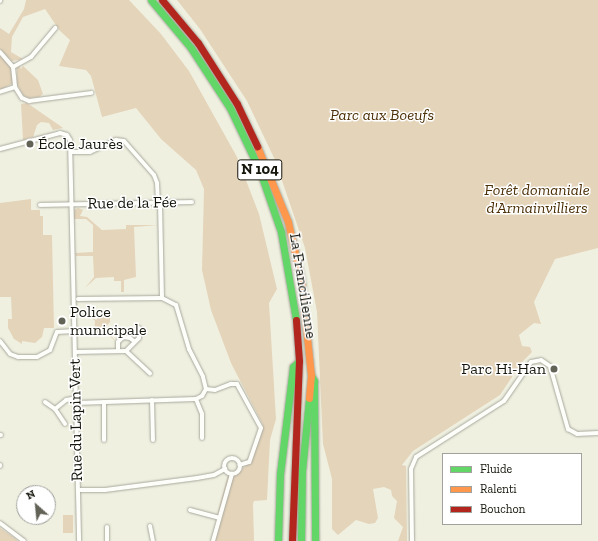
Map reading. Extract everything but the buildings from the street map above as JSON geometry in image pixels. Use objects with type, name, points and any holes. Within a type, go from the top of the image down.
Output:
[{"type":"highway","name":"La Francilienne","points":[[151,0],[206,69],[240,126],[260,171],[286,256],[295,305],[299,361],[292,541]]},
{"type":"highway","name":"La Francilienne","points":[[162,0],[198,43],[247,122],[278,192],[301,279],[311,375],[302,472],[302,541]]},
{"type":"highway","points":[[278,540],[280,474],[294,367],[299,361]]},
{"type":"highway","points":[[311,375],[314,381],[315,541]]},
{"type":"street","points":[[13,67],[31,57],[55,28]]},
{"type":"street","points":[[0,52],[13,67],[15,87],[22,98],[27,101],[91,93]]},
{"type":"street","points":[[0,92],[15,87]]},
{"type":"street","name":"Rue du Lapin Vert","points":[[0,149],[65,134],[70,140],[79,541]]},
{"type":"street","points":[[71,152],[90,152],[116,140],[124,141],[154,175],[157,183],[159,203],[162,298]]},
{"type":"street","name":"Rue de la Fée","points":[[40,205],[192,202]]},
{"type":"street","points":[[55,409],[66,400],[104,402],[196,399],[202,396],[206,389],[203,377],[189,349],[176,305],[162,298],[78,299],[73,296]]},
{"type":"street","points":[[73,303],[78,299]]},
{"type":"street","points":[[126,351],[139,338],[140,328]]},
{"type":"street","points":[[0,341],[10,354],[18,357],[37,357],[50,350],[57,332],[75,331]]},
{"type":"street","points":[[118,351],[118,342],[123,338],[130,338],[135,342]]},
{"type":"street","points":[[75,352],[126,351],[150,373]]},
{"type":"street","points":[[412,541],[411,469],[416,457],[504,401],[531,362],[541,360],[550,366],[568,429],[577,434],[598,433]]},
{"type":"street","points":[[206,389],[215,390],[235,383],[240,386],[261,428],[249,462],[239,465]]},
{"type":"street","points":[[196,399],[202,414],[202,438]]},
{"type":"street","points":[[152,400],[153,440]]},
{"type":"street","points":[[45,402],[55,409],[65,424]]},
{"type":"street","points":[[104,402],[104,440]]},
{"type":"street","points":[[225,469],[225,462],[229,459],[234,459],[239,465]]},
{"type":"street","points":[[212,541],[232,474],[237,472],[239,465]]},
{"type":"street","points":[[78,490],[106,490],[196,478],[214,475],[225,469]]},
{"type":"street","points":[[225,469],[232,474]]},
{"type":"street","points":[[190,510],[219,518]]},
{"type":"street","points":[[0,523],[24,541]]},
{"type":"street","points":[[150,526],[153,541]]},
{"type":"street","points":[[107,527],[107,541]]},
{"type":"green space","points":[[26,0],[129,0],[161,34],[189,71],[237,157],[259,214],[277,289],[269,303],[276,419],[270,440],[267,500],[254,501],[253,504],[254,541],[214,541],[222,513],[218,512],[228,475],[236,474],[251,461],[263,425],[231,363],[211,310],[202,270],[204,189],[196,170],[161,139],[136,108],[102,117],[91,76],[86,70],[59,66],[70,40],[60,31],[45,9],[23,17],[12,37],[11,52],[23,59],[12,61],[0,49],[0,28],[9,34],[24,9]]},
{"type":"green space","name":"Parc aux Boeufs","points":[[177,0],[598,0],[598,248],[555,259],[534,302],[541,324],[534,323],[519,335],[522,346],[530,347],[532,352],[522,362],[500,395],[413,451],[402,465],[406,466],[407,541],[398,541],[403,527],[394,518],[397,501],[392,496],[391,490],[384,487],[373,489],[378,518],[375,523],[369,524],[356,520],[338,535],[332,529],[332,479],[323,444],[317,312],[305,248],[275,160],[247,101],[200,29]]},
{"type":"green space","points":[[0,54],[12,69],[13,83],[0,90]]},
{"type":"green space","points":[[19,66],[21,69],[23,66],[38,80],[43,94],[39,97],[27,98],[23,95],[17,84],[17,68]]},
{"type":"green space","points":[[27,103],[63,128],[53,130],[49,123],[41,122],[37,125],[33,137],[23,140],[21,104]]},
{"type":"green space","points":[[31,199],[31,210],[40,210],[40,216],[43,216],[43,235],[52,235],[54,328],[44,328],[42,337],[35,343],[22,341],[22,344],[14,339],[8,328],[8,319],[12,319],[11,297],[0,297],[0,203]]},
{"type":"green space","points":[[78,208],[83,210],[80,216],[87,217],[102,230],[126,229],[126,225],[158,225],[134,227],[136,277],[124,280],[124,292],[121,292],[121,281],[114,281],[114,277],[96,278],[85,288],[94,277],[93,256],[76,256],[75,253],[93,252],[93,225],[86,219],[74,219],[74,210]]},
{"type":"green space","points":[[85,310],[96,320],[99,317],[110,317],[110,322],[105,328],[116,342],[104,330],[98,335],[94,335],[95,321]]},
{"type":"green space","points":[[63,515],[73,515],[73,533],[63,533]]},
{"type":"green space","points":[[0,528],[13,537],[18,541],[0,541]]},
{"type":"traffic: fast","points":[[151,0],[191,48],[230,108],[260,171],[281,232],[296,320]]},
{"type":"traffic: fast","points":[[278,541],[280,474],[293,367],[299,361]]},
{"type":"traffic: fast","points":[[311,375],[314,381],[315,541]]},
{"type":"traffic: fast","points":[[301,541],[302,471],[309,398]]},
{"type":"traffic: slow","points":[[257,146],[288,222],[301,279],[311,375],[309,398]]},
{"type":"traffic: jam","points":[[162,0],[198,43],[237,104],[257,146]]},
{"type":"traffic: jam","points":[[292,541],[299,361],[296,320]]},
{"type":"place","name":"École Jaurès","points":[[30,144]]},
{"type":"place","name":"Police municipale","points":[[62,321]]},
{"type":"place","name":"Parc Hi-Han","points":[[554,369]]},
{"type":"park label","name":"Forêt domaniale d'Armainvilliers","points":[[537,199]]}]
